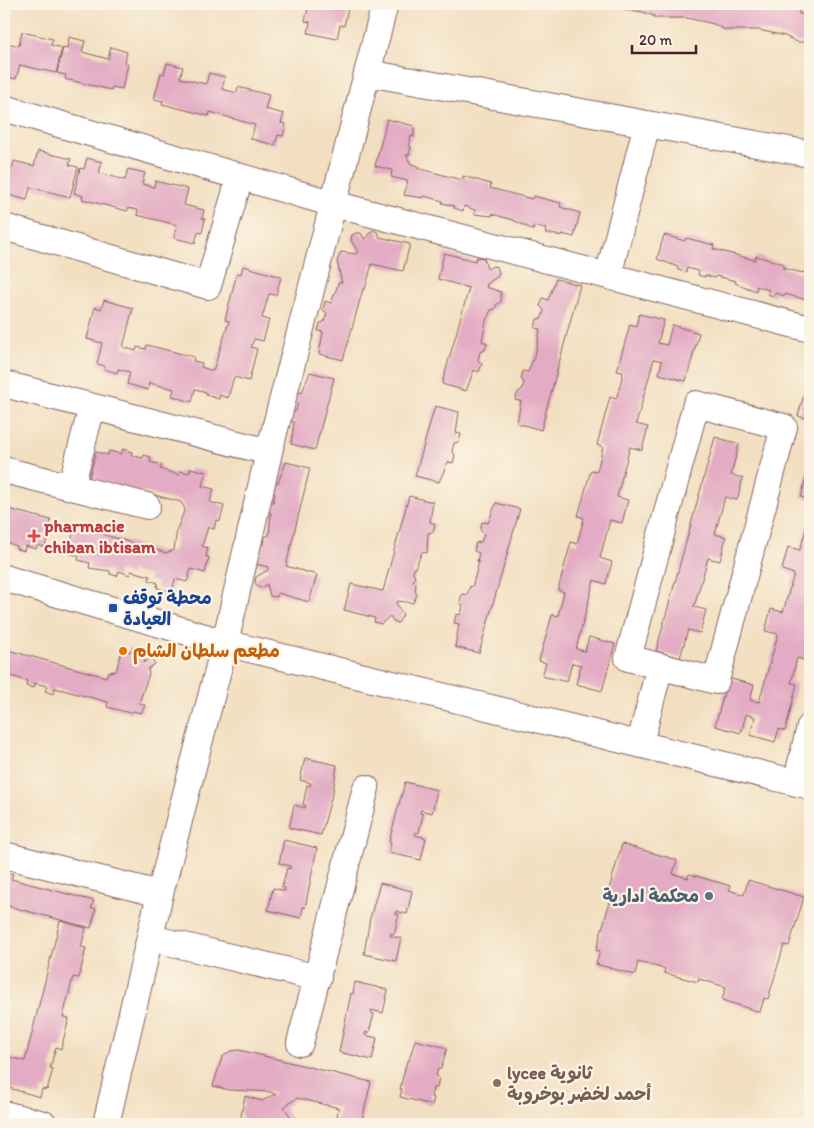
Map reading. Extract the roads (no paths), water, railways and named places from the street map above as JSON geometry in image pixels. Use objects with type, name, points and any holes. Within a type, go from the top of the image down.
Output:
[{"type":"street","points":[[106,1124],[160,894],[224,643],[269,452],[368,73],[384,4]]},
{"type":"street","points":[[368,73],[810,154]]},
{"type":"street","points":[[4,108],[334,204],[810,328]]},
{"type":"street","points":[[608,276],[647,124]]},
{"type":"street","points":[[4,227],[208,286],[240,176]]},
{"type":"street","points":[[4,384],[269,452]]},
{"type":"street","points":[[696,404],[784,427],[716,681],[660,666],[628,658],[696,404]]},
{"type":"street","points":[[71,487],[92,406]]},
{"type":"street","points":[[4,470],[147,506]]},
{"type":"street","points":[[4,578],[224,643],[640,743],[803,785],[810,727]]},
{"type":"street","points":[[640,743],[660,666]]},
{"type":"street","points":[[300,1044],[366,788]]},
{"type":"street","points":[[4,855],[160,894]]},
{"type":"street","points":[[151,938],[318,978]]},
{"type":"street","points":[[4,1114],[44,1124]]},
{"type":"place","name":"pharmacie chiban ibtisam","points":[[34,536]]},
{"type":"place","name":"محطة توقف العيادة","points":[[113,608]]},
{"type":"place","name":"مطعم سلطان الشام","points":[[123,651]]},
{"type":"place","name":"محكمة ادارية","points":[[709,896]]},
{"type":"place","name":"lycee ثانوية أحمد لخضر بوخروبة","points":[[497,1083]]}]
